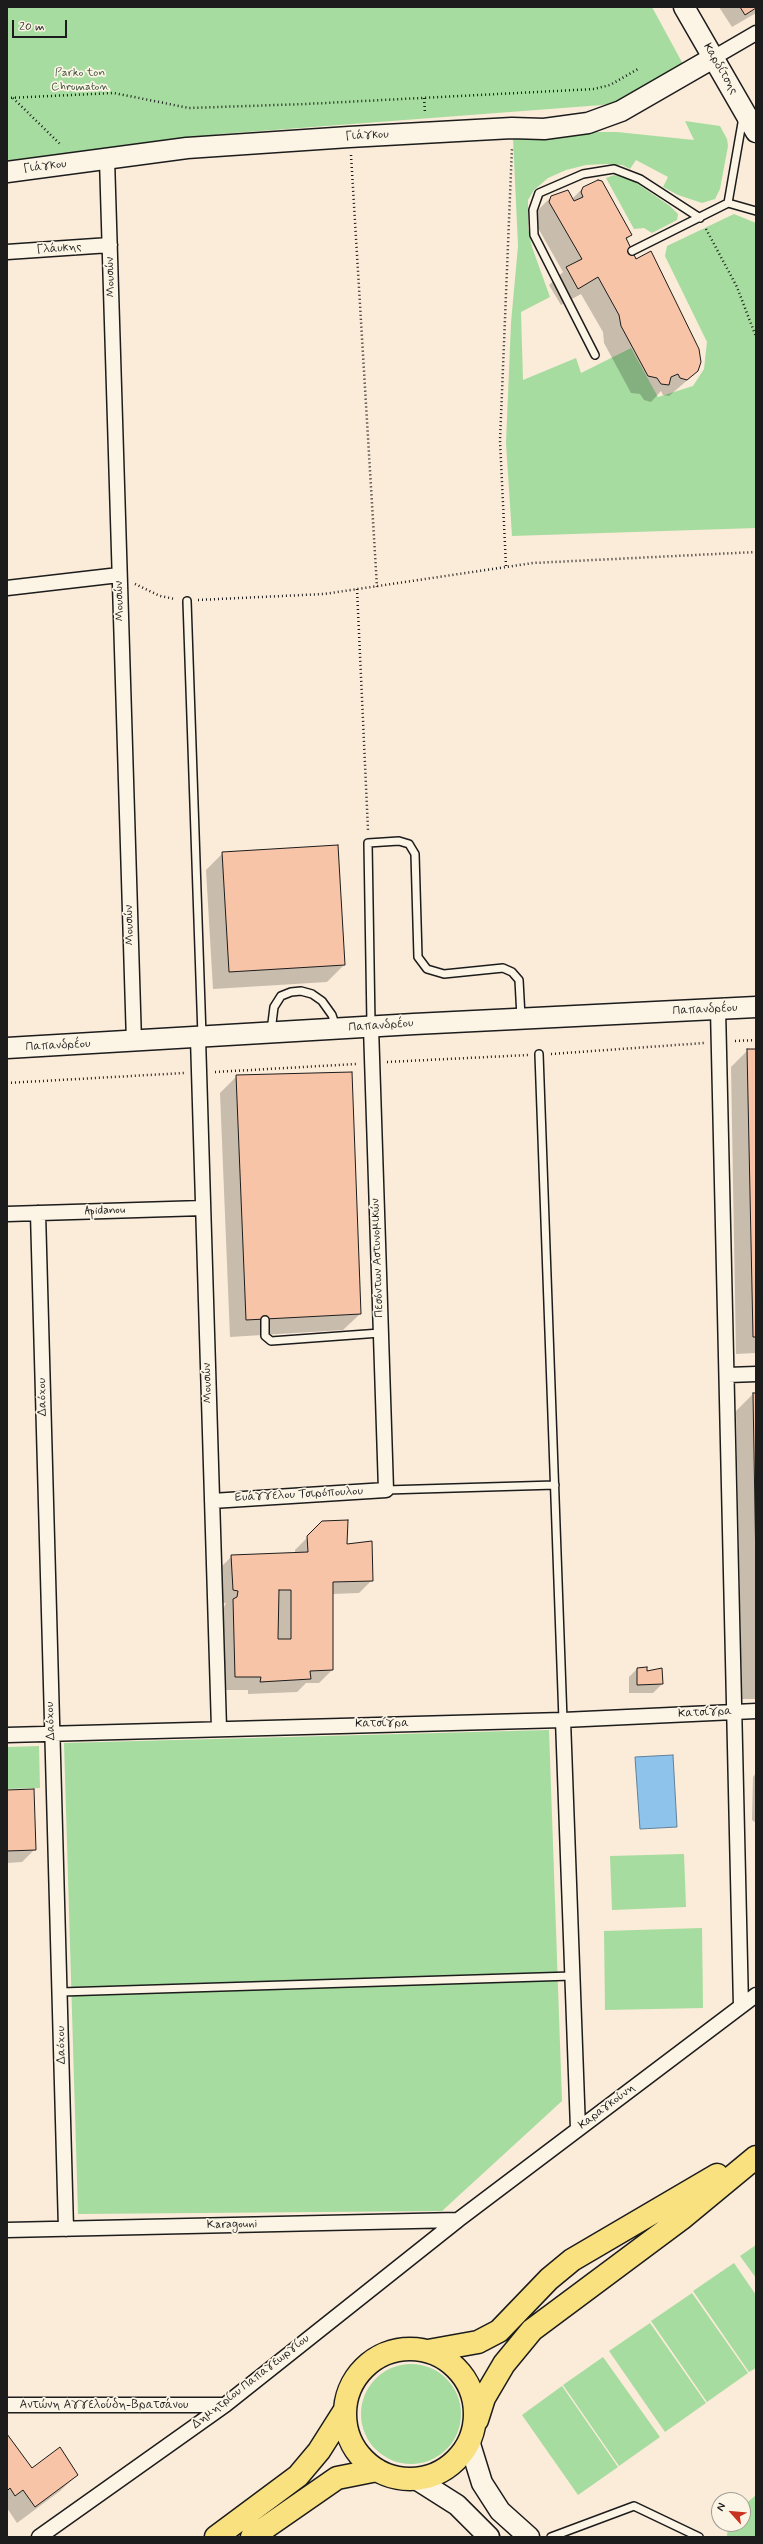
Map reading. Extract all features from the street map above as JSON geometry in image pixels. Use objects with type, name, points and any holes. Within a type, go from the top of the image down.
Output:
[{"type":"highway","points":[[216,2537],[298,2476],[319,2451],[345,2410],[353,2382],[372,2361],[385,2354],[399,2350],[428,2351],[478,2342],[499,2331],[549,2279],[572,2260],[756,2151]]},
{"type":"highway","points":[[345,2410],[350,2438],[365,2462],[376,2470],[402,2479],[416,2479],[442,2471],[453,2463],[471,2435],[484,2398],[504,2364],[532,2330],[681,2219],[756,2157]]},
{"type":"highway","points":[[428,2351],[442,2357],[462,2375],[474,2401],[471,2435]]},
{"type":"highway","points":[[252,2537],[338,2478],[376,2470]]},
{"type":"street","name":"Καρδίτσης","points":[[684,7],[756,132]]},
{"type":"street","points":[[713,58],[756,33]]},
{"type":"street","name":"Γιάγκου","points":[[7,172],[186,148],[512,128],[544,129],[588,123],[610,115],[648,96],[713,58]]},
{"type":"street","name":"Μουσών","points":[[107,159],[134,1042]]},
{"type":"street","name":"Γλάυκης","points":[[7,252],[110,245]]},
{"type":"street","points":[[7,588],[119,575]]},
{"type":"street","name":"Παπανδρέου","points":[[7,1048],[134,1042],[521,1018],[756,1007]]},
{"type":"street","points":[[718,1009],[728,1375],[741,2006]]},
{"type":"street","name":"Πεσόντων Αστυνομικών","points":[[371,1027],[386,1490]]},
{"type":"street","name":"Μουσών","points":[[200,1038],[202,1208],[219,1728]]},
{"type":"street","name":"Apidanou","points":[[7,1214],[202,1208]]},
{"type":"street","name":"Δαόχου","points":[[38,1213],[51,1733],[61,1992],[66,2229]]},
{"type":"street","points":[[728,1375],[756,1374]]},
{"type":"street","name":"Ευάγγελου Τσιρόπουλου","points":[[212,1501],[386,1490]]},
{"type":"street","name":"Κατσίγρα","points":[[7,1735],[219,1728],[563,1720],[756,1711]]},
{"type":"street","points":[[563,1720],[578,2129]]},
{"type":"street","name":"Καραγκούνη","points":[[458,2220],[756,1995]]},
{"type":"street","name":"Karagouni","points":[[7,2230],[458,2220]]},
{"type":"street","name":"Δημητρίου Παπαγεωργίου","points":[[38,2537],[225,2405],[458,2220]]},
{"type":"street","name":"Αντώνη Αγγελούδη-Βρατσάνου","points":[[7,2405],[225,2405]]},
{"type":"street","points":[[471,2435],[482,2483],[500,2511],[529,2537]]},
{"type":"street","points":[[416,2479],[457,2505],[489,2537]]},
{"type":"lane","points":[[728,203],[744,111]]},
{"type":"lane","points":[[595,354],[534,235],[533,210],[540,193],[583,174],[614,169],[640,179],[700,218]]},
{"type":"lane","points":[[632,251],[728,203],[756,211]]},
{"type":"lane","points":[[187,600],[200,1038]]},
{"type":"lane","points":[[371,1027],[368,843],[399,841],[409,844],[415,854],[418,957],[427,969],[444,974],[503,968],[512,972],[519,980],[521,1018]]},
{"type":"lane","points":[[271,1033],[274,1007],[281,996],[291,992],[301,991],[312,994],[322,1001],[332,1015],[336,1029]]},
{"type":"lane","points":[[539,1054],[563,1720]]},
{"type":"lane","points":[[265,1320],[265,1336],[272,1341],[380,1333]]},
{"type":"lane","points":[[386,1490],[555,1485]]},
{"type":"lane","points":[[61,1992],[572,1976]]},
{"type":"lane","points":[[552,2537],[634,2506],[699,2537]]},
{"type":"path","points":[[7,98],[114,93],[189,108],[306,104],[594,90],[610,85],[638,69]]},
{"type":"path","points":[[13,98],[79,163]]},
{"type":"path","points":[[506,566],[500,441],[512,128]]},
{"type":"path","points":[[350,137],[377,587]]},
{"type":"path","points":[[700,218],[737,288],[756,337]]},
{"type":"path","points":[[119,575],[160,596],[187,600],[324,594],[506,566],[602,559],[655,559],[756,552]]},
{"type":"path","points":[[357,589],[368,843]]},
{"type":"green space","name":"Parko ton Chromaton","points":[[7,7],[652,7],[684,66],[621,102],[602,105],[221,134],[7,163]]},
{"type":"green space","points":[[685,121],[720,126],[727,139],[728,146],[720,189],[715,199],[702,203],[678,195],[663,187],[668,177],[636,160],[630,169],[622,165],[606,164],[586,165],[566,170],[548,178],[534,190],[528,200],[528,228],[532,247],[550,297],[521,312],[523,380],[576,358],[581,373],[631,348],[658,397],[693,386],[704,369],[707,342],[665,256],[667,246],[734,214],[756,223],[756,528],[512,536],[506,443],[511,323],[518,246],[513,138],[566,132],[617,132],[694,140]]},
{"type":"green space","points":[[614,175],[632,180],[670,206],[678,214],[677,220],[652,233],[644,228],[634,229],[606,178]]},
{"type":"green space","points":[[549,1730],[562,2101],[442,2211],[78,2214],[64,1743]]},
{"type":"green space","points":[[39,1746],[40,1788],[7,1789],[7,1747]]},
{"type":"green space","points":[[684,1854],[686,1907],[612,1910],[610,1856]]},
{"type":"green space","points":[[702,1928],[703,2008],[605,2010],[604,1931]]},
{"type":"green space","points":[[756,2245],[756,2278],[740,2256]]},
{"type":"green space","points":[[734,2263],[756,2295],[756,2368],[749,2372],[693,2291]]},
{"type":"green space","points":[[692,2293],[748,2373],[707,2402],[651,2321]]},
{"type":"green space","points":[[650,2323],[706,2403],[665,2432],[609,2351]]},
{"type":"green space","points":[[603,2357],[660,2437],[619,2466],[563,2385]]},
{"type":"green space","points":[[411,2364],[430,2368],[446,2379],[457,2395],[461,2414],[457,2433],[446,2449],[430,2460],[411,2464],[392,2460],[376,2449],[365,2433],[361,2414],[365,2395],[376,2379],[392,2368]]},
{"type":"green space","points":[[562,2386],[618,2467],[578,2495],[522,2415]]},
{"type":"green space","points":[[756,2495],[756,2537],[727,2537],[727,2532],[751,2532],[751,2499]]},
{"type":"water","points":[[673,1755],[677,1827],[640,1829],[635,1757]]},
{"type":"building","points":[[740,7],[756,7],[756,8],[745,15]]},
{"type":"building","points":[[598,180],[602,181],[632,235],[626,238],[636,259],[651,251],[699,349],[701,362],[698,371],[687,380],[680,378],[678,374],[671,377],[669,385],[661,384],[657,378],[648,376],[621,326],[619,315],[598,277],[578,289],[566,267],[582,259],[549,202],[551,196],[568,190],[574,201],[583,197],[581,192],[583,187]]},
{"type":"building","points":[[338,845],[345,965],[229,972],[222,852]]},
{"type":"building","points":[[747,1049],[756,1049],[756,1337],[753,1337]]},
{"type":"building","points":[[352,1072],[361,1314],[246,1320],[236,1075]]},
{"type":"building","points":[[753,1393],[756,1393],[756,1570]]},
{"type":"building","points":[[348,1520],[347,1544],[372,1541],[373,1581],[333,1582],[333,1670],[310,1671],[311,1679],[260,1682],[261,1677],[235,1677],[233,1599],[237,1597],[238,1591],[233,1590],[231,1555],[308,1552],[307,1536],[322,1521]],"holes":[[[279,1590],[291,1590],[291,1639],[278,1639]]]},
{"type":"building","points":[[647,1667],[647,1671],[662,1668],[663,1684],[637,1685],[637,1668]]},
{"type":"building","points":[[34,1789],[36,1850],[7,1851],[7,1790]]},
{"type":"building","points":[[7,2434],[32,2468],[60,2447],[78,2475],[35,2507],[23,2490],[15,2496],[10,2488],[7,2491]]}]
